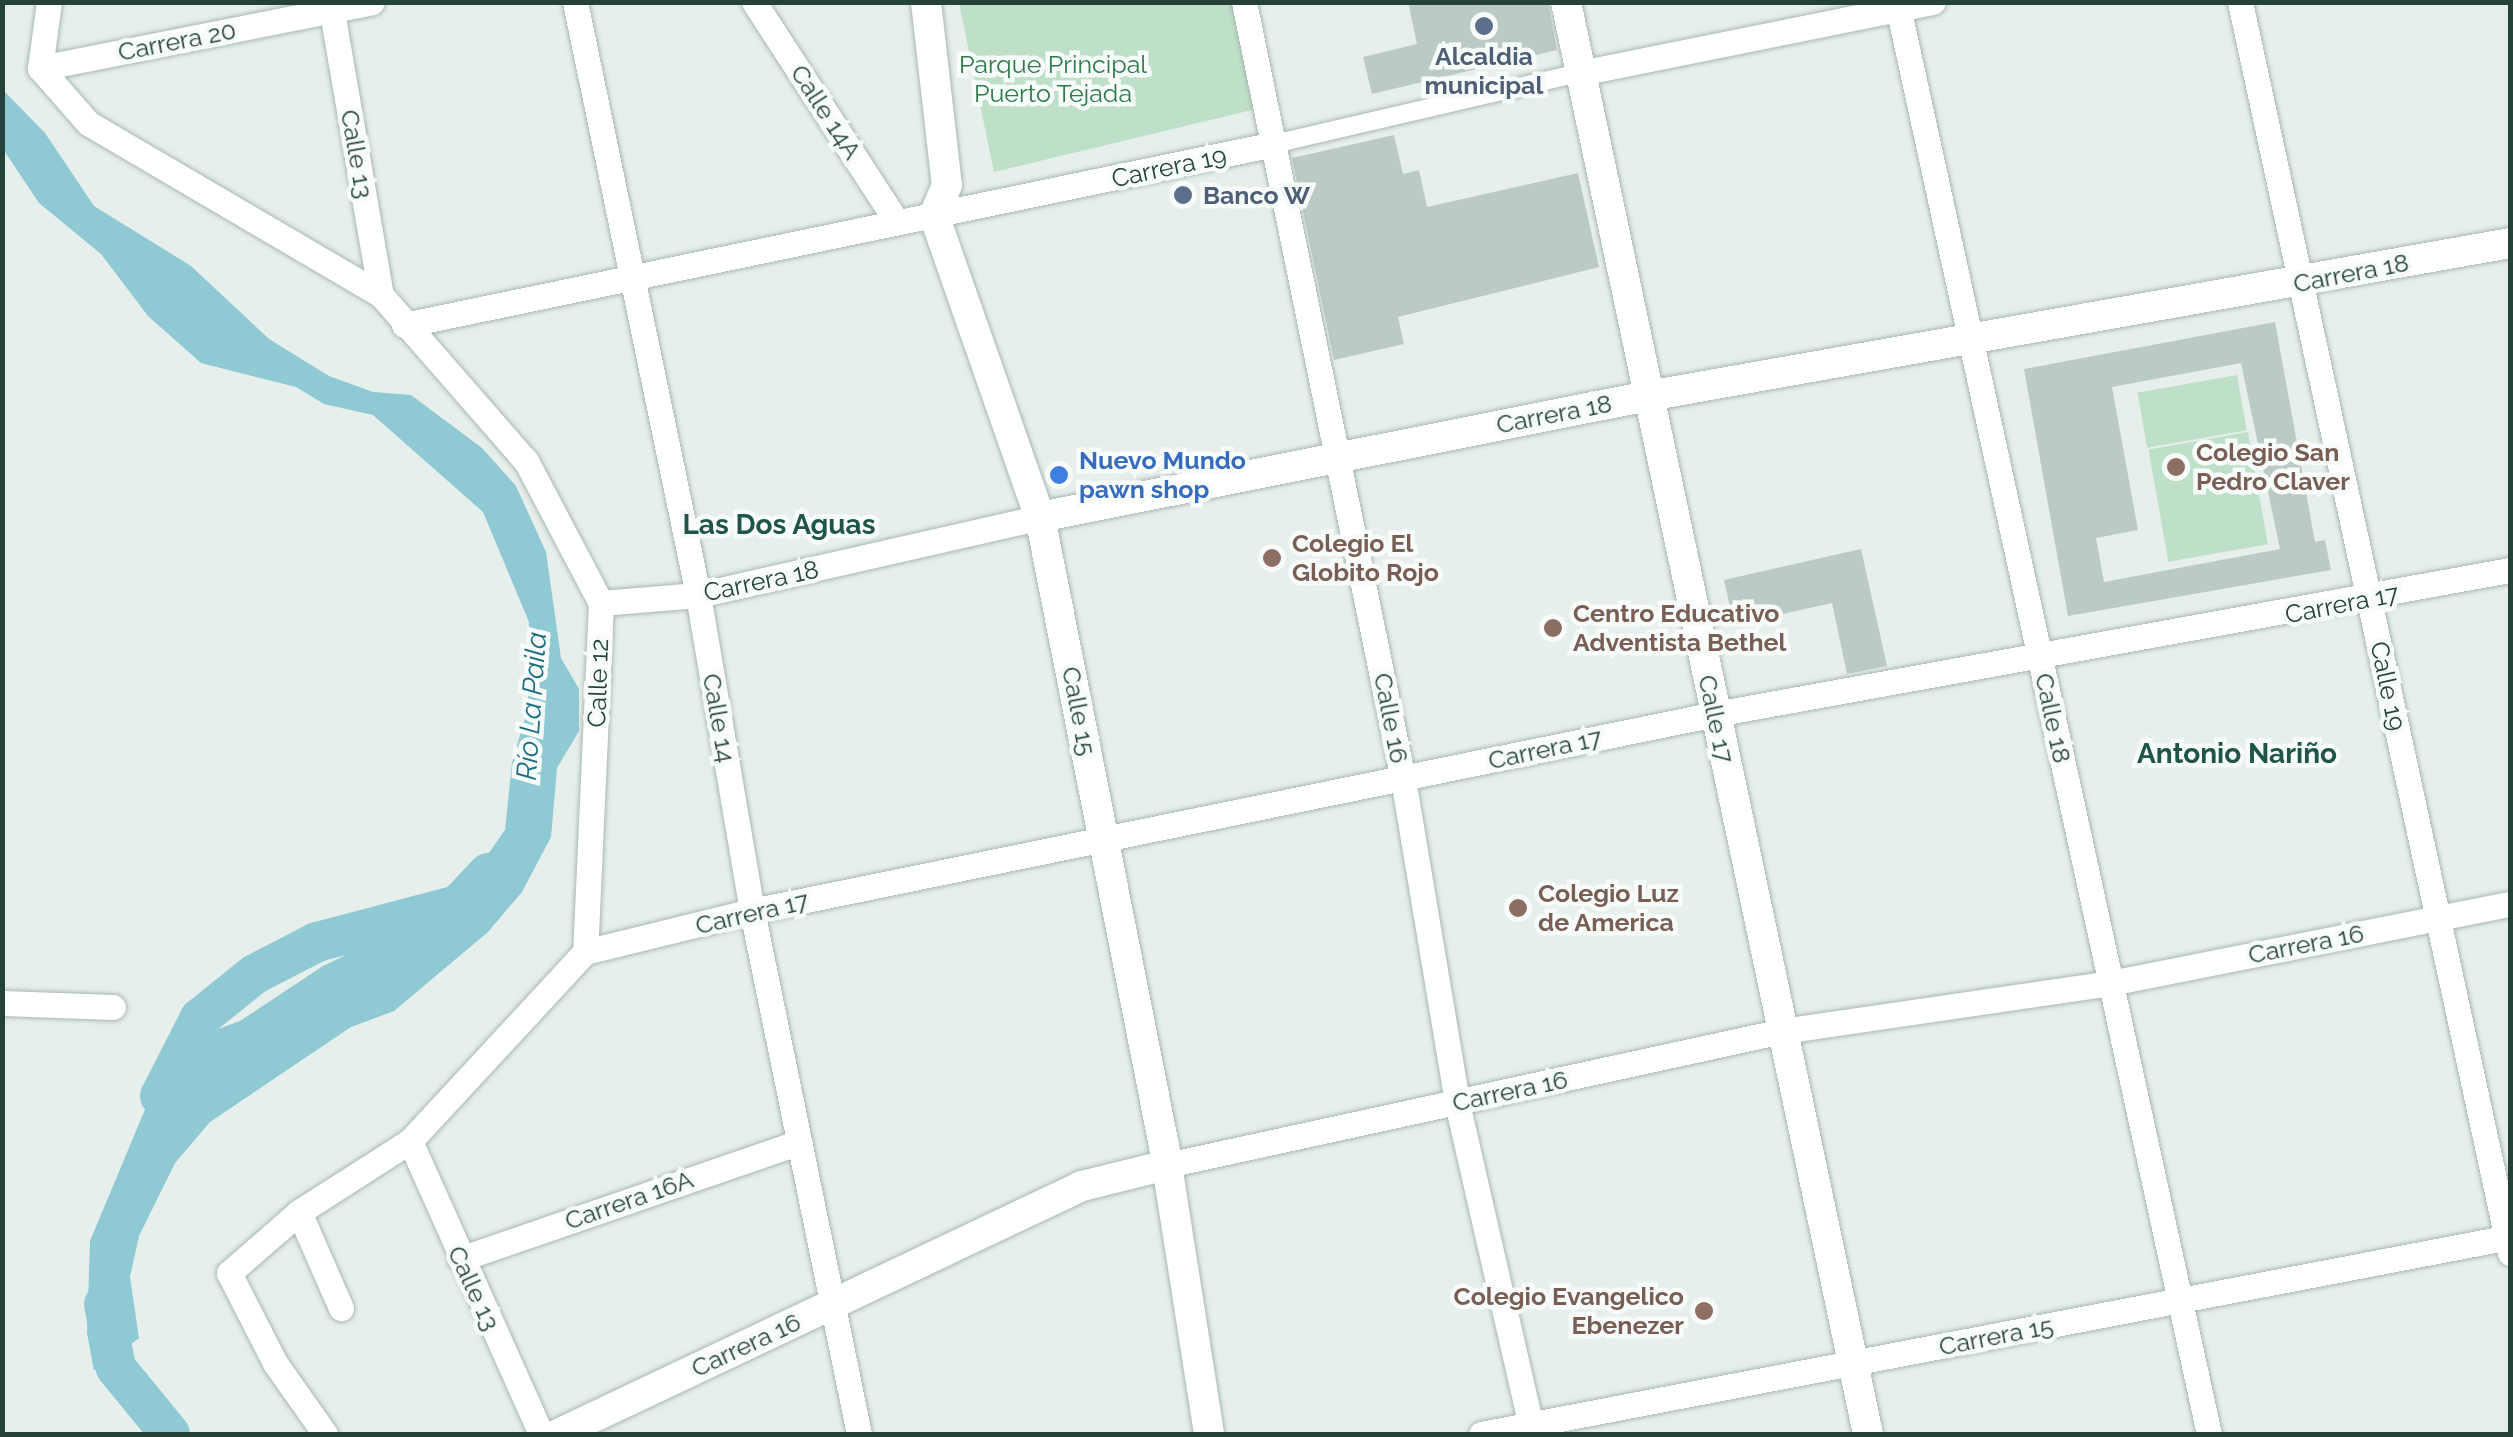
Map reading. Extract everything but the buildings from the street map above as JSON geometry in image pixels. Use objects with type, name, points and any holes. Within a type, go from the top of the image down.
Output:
[{"type":"street","points":[[40,68],[49,2]]},
{"type":"street","name":"Carrera 20","points":[[40,68],[271,12],[332,12],[372,2]]},
{"type":"street","name":"Calle 14","points":[[574,2],[698,595],[752,912],[859,1434]]},
{"type":"street","name":"Calle 14A","points":[[754,2],[897,222]]},
{"type":"street","points":[[926,2],[947,185],[934,215]]},
{"type":"street","name":"Calle 16","points":[[1244,2],[1403,779],[1457,1103],[1532,1430]]},
{"type":"street","name":"Calle 17","points":[[1566,2],[1868,1434]]},
{"type":"street","name":"Carrera 19","points":[[404,325],[630,282],[1274,144],[1580,73],[1933,2]]},
{"type":"street","name":"Calle 19","points":[[2240,2],[2509,1243]]},
{"type":"street","name":"Calle 18","points":[[1898,6],[2208,1434]]},
{"type":"street","name":"Calle 13","points":[[332,12],[382,295]]},
{"type":"street","name":"Calle 12","points":[[40,68],[88,123],[382,295],[404,325],[526,461],[601,604],[585,952]]},
{"type":"street","name":"Calle 15","points":[[934,215],[1040,517],[1167,1164],[1209,1434]]},
{"type":"street","name":"Carrera 18","points":[[601,604],[698,595],[1040,517],[1648,396],[1971,342],[2510,243]]},
{"type":"street","name":"Carrera 17","points":[[585,952],[752,912],[1715,714],[2040,660],[2510,570]]},
{"type":"street","name":"Carrera 16","points":[[558,1434],[1082,1186],[1167,1164],[1782,1032],[2110,983],[2510,904]]},
{"type":"street","points":[[325,1434],[275,1363],[229,1273],[298,1212],[410,1141],[585,952]]},
{"type":"street","points":[[2,1002],[114,1007]]},
{"type":"street","name":"Calle 13","points":[[410,1141],[541,1434]]},
{"type":"street","name":"Carrera 16A","points":[[460,1260],[799,1142]]},
{"type":"street","points":[[298,1212],[341,1308]]},
{"type":"street","name":"Carrera 15","points":[[1481,1434],[1532,1430],[2179,1301],[2509,1243]]},
{"type":"green space","name":"Parque Principal Puerto Tejada","points":[[959,3],[1232,3],[1256,109],[994,172]]},
{"type":"green space","points":[[2237,375],[2247,430],[2147,448],[2138,393]]},
{"type":"green space","points":[[2248,432],[2268,544],[2168,562],[2149,450]]},
{"type":"water","points":[[3,90],[45,133],[94,206],[191,266],[269,339],[329,376],[373,392],[411,395],[482,448],[516,486],[546,552],[561,658],[579,689],[579,731],[557,768],[551,837],[522,892],[488,932],[394,1011],[351,1027],[210,1122],[175,1163],[139,1236],[130,1277],[139,1338],[94,1371],[87,1333],[90,1241],[159,1076],[196,1037],[240,1021],[323,966],[377,940],[415,932],[449,909],[505,830],[512,763],[528,708],[529,622],[483,512],[373,415],[324,404],[296,387],[201,363],[148,316],[101,254],[39,203],[3,149]]},
{"type":"waterway","name":"Río La Paila","points":[[160,1096],[200,1018],[255,974],[317,942],[458,905],[488,873]]},
{"type":"waterway","name":"Río La Paila","points":[[104,1304],[116,1368],[170,1434]]},
{"type":"place","name":"Alcaldia municipal","points":[[1484,26]]},
{"type":"place","name":"Banco W","points":[[1183,195]]},
{"type":"place","name":"Colegio San Pedro Claver","points":[[2176,467]]},
{"type":"place","name":"Nuevo Mundo pawn shop","points":[[1059,475]]},
{"type":"place","name":"Colegio El Globito Rojo","points":[[1272,558]]},
{"type":"place","name":"Centro Educativo Adventista Bethel","points":[[1553,628]]},
{"type":"place","name":"Colegio Luz de America","points":[[1518,908]]},
{"type":"place","name":"Colegio Evangelico Ebenezer","points":[[1704,1311]]},
{"type":"district","name":"Las Dos Aguas","points":[[779,525]]},
{"type":"district","name":"Antonio Nariño","points":[[2237,754]]}]
